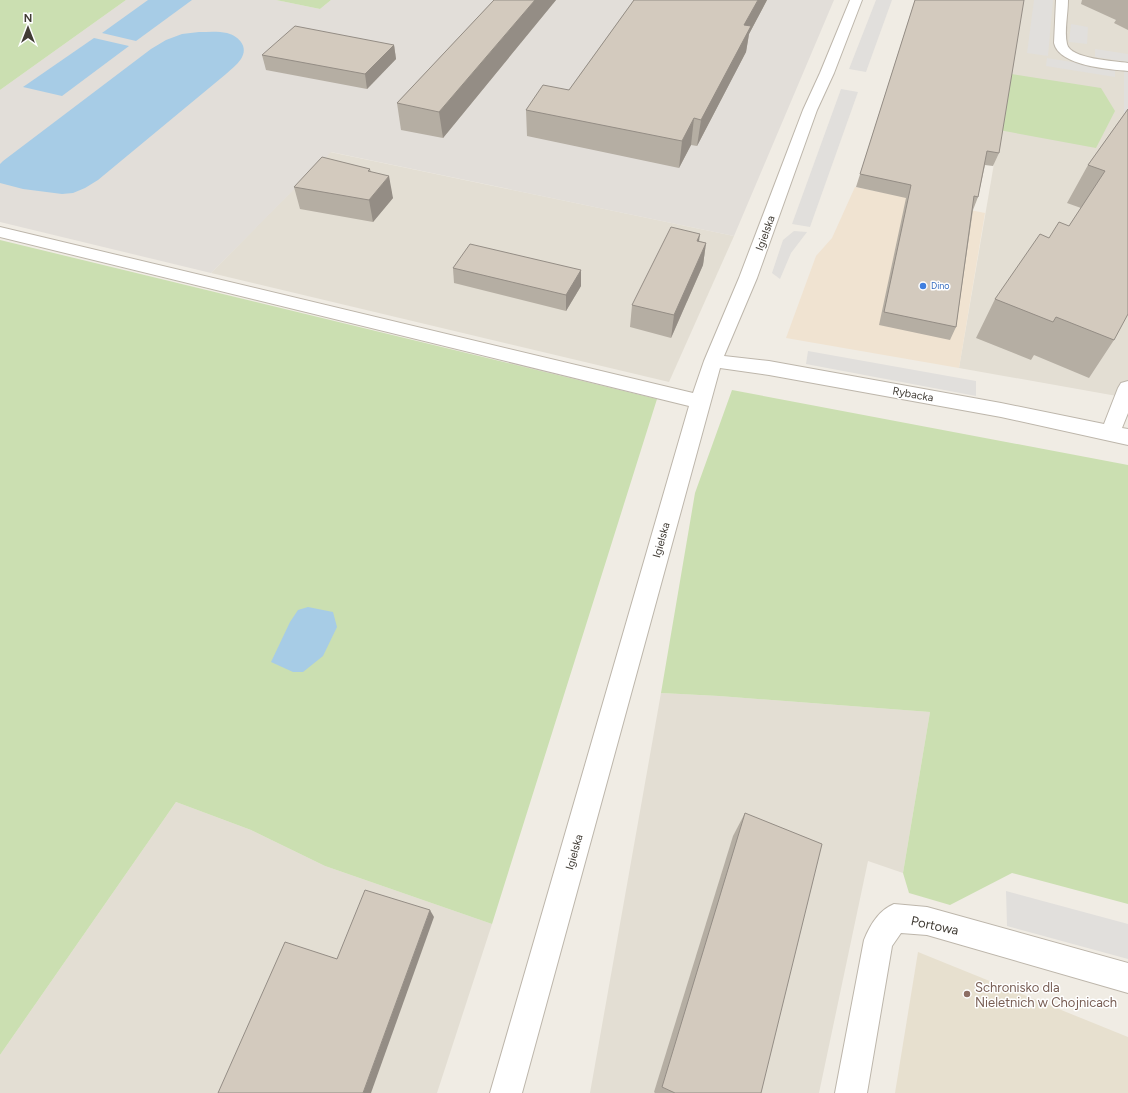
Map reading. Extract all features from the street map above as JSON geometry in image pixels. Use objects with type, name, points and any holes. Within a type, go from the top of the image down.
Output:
[{"type":"street","name":"Igielska","points":[[506,1093],[700,402],[714,361],[748,278],[810,110],[827,73],[856,0]]},
{"type":"street","points":[[1062,0],[1061,46],[1066,53],[1078,59],[1128,67]]},
{"type":"street","points":[[0,232],[700,402]]},
{"type":"street","name":"Rybacka","points":[[714,361],[769,368],[986,407],[1119,436],[1128,388]]},
{"type":"street","name":"Portowa","points":[[851,1093],[878,940],[894,918],[927,921],[1128,978]]},
{"type":"shaded area","points":[[126,0],[276,0],[320,9],[331,0],[834,0],[734,236],[331,152],[211,273],[0,222],[0,90]]},
{"type":"shaded area","points":[[876,0],[892,0],[866,72],[849,69]]},
{"type":"shaded area","points":[[1022,0],[1128,0],[1128,398],[959,368]]},
{"type":"shaded area","points":[[1034,0],[1053,0],[1048,56],[1027,53]]},
{"type":"shaded area","points":[[1071,24],[1088,27],[1087,44],[1069,42]]},
{"type":"shaded area","points":[[1095,49],[1128,54],[1128,62],[1095,57]]},
{"type":"shaded area","points":[[1047,58],[1115,69],[1115,77],[1046,66]]},
{"type":"shaded area","points":[[1124,71],[1128,71],[1128,115],[1124,115]]},
{"type":"shaded area","points":[[841,89],[858,92],[810,227],[792,224]]},
{"type":"shaded area","points":[[330,152],[734,236],[669,382],[211,273]]},
{"type":"shaded area","points":[[855,187],[985,213],[959,368],[786,338],[816,256],[832,238]]},
{"type":"shaded area","points":[[794,231],[807,232],[791,253],[780,279],[772,273],[783,240]]},
{"type":"shaded area","points":[[808,351],[976,381],[976,396],[806,364]]},
{"type":"shaded area","points":[[661,693],[930,712],[903,873],[868,861],[819,1093],[590,1093]]},
{"type":"shaded area","points":[[176,802],[251,830],[325,866],[492,924],[437,1093],[0,1093],[0,1055]]},
{"type":"shaded area","points":[[1006,891],[1128,924],[1128,959],[1007,926]]},
{"type":"shaded area","name":"Schronisko dla Nieletnich w Chojnicach","points":[[918,952],[1128,1037],[1128,1093],[895,1093]]},
{"type":"green space","points":[[0,0],[126,0],[0,90]]},
{"type":"green space","points":[[276,0],[331,0],[320,9]]},
{"type":"green space","points":[[1011,74],[1101,88],[1115,111],[1096,148],[999,130]]},
{"type":"green space","points":[[0,240],[657,399],[492,924],[325,866],[251,830],[176,802],[0,1055]]},
{"type":"green space","points":[[732,390],[1128,465],[1128,904],[1012,873],[950,905],[909,893],[903,873],[930,712],[661,693],[695,493]]},
{"type":"water","points":[[148,0],[192,0],[136,41],[102,33]]},
{"type":"water","points":[[224,32],[239,39],[244,50],[241,59],[226,74],[98,180],[73,193],[62,194],[23,189],[0,183],[0,164],[3,161],[151,49],[166,40],[182,34]]},
{"type":"water","points":[[94,38],[129,46],[62,96],[23,87]]},
{"type":"water","points":[[308,607],[333,612],[337,627],[323,656],[303,672],[293,672],[271,662],[290,622],[298,610]]},
{"type":"building","points":[[494,0],[535,0],[439,112],[397,103]]},
{"type":"building","points":[[634,0],[758,0],[744,25],[751,26],[701,120],[694,118],[682,141],[526,110],[543,85],[569,90]]},
{"type":"building","points":[[915,0],[1024,0],[999,153],[987,151],[978,197],[974,196],[956,327],[884,312],[911,185],[860,174]]},
{"type":"building","points":[[295,26],[394,45],[365,74],[262,55]]},
{"type":"building","points":[[1128,109],[1128,314],[1114,340],[1056,317],[1053,322],[995,299],[1040,234],[1049,238],[1059,222],[1069,226],[1105,171],[1088,165]]},
{"type":"building","points":[[322,157],[370,169],[368,171],[389,176],[369,200],[294,187]]},
{"type":"building","points":[[671,227],[700,234],[697,241],[706,243],[674,315],[632,305]]},
{"type":"building","points":[[470,244],[581,270],[566,295],[453,268]]},
{"type":"building","points":[[745,813],[822,844],[761,1093],[675,1093],[662,1087]]},
{"type":"building","points":[[365,890],[430,910],[363,1093],[218,1093],[285,942],[337,959]]},
{"type":"place","name":"Dino","points":[[923,286]]},
{"type":"place","name":"Schronisko dla Nieletnich w Chojnicach","points":[[967,994]]}]
